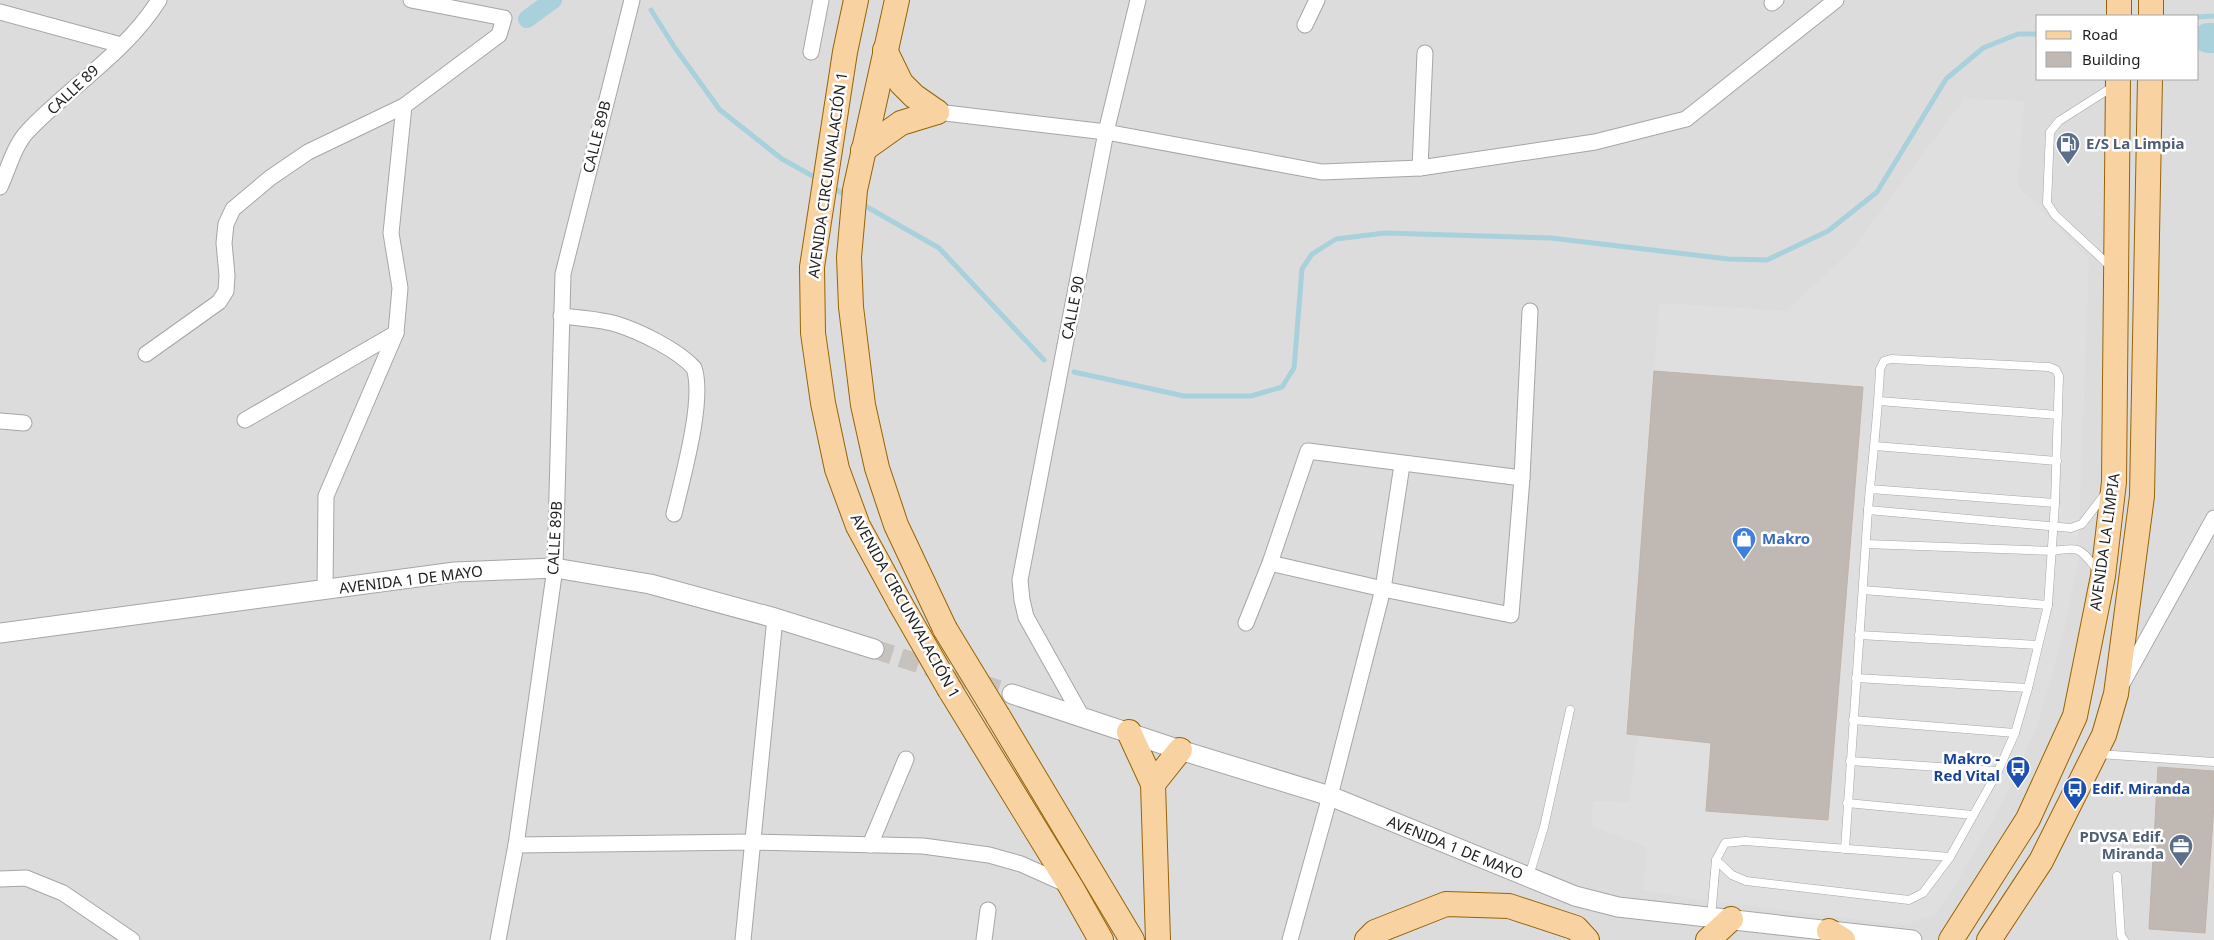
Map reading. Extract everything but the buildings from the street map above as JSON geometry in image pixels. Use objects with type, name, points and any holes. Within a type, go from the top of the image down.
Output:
[{"type":"main road","name":"AVENIDA CIRCUNVALACIÓN 1","points":[[856,0],[845,52],[812,267],[813,333],[823,403],[837,469],[858,526],[900,603],[950,690],[1071,887],[1101,940]]},
{"type":"main road","points":[[875,98],[882,0]]},
{"type":"main road","points":[[875,98],[898,0]]},
{"type":"main road","points":[[2119,0],[2119,15]]},
{"type":"main road","points":[[2151,0],[2151,15]]},
{"type":"main road","points":[[885,50],[901,83],[914,96],[938,112]]},
{"type":"main road","name":"AVENIDA LA LIMPIA","points":[[1989,940],[2041,861],[2104,735],[2116,694],[2142,496],[2150,80]]},
{"type":"main road","name":"AVENIDA LA LIMPIA","points":[[1951,940],[2028,819],[2075,716],[2103,576],[2114,482],[2118,81]]},
{"type":"main road","name":"AVENIDA CIRCUNVALACIÓN 1","points":[[875,98],[854,201],[849,257],[851,307],[863,405],[877,468],[896,525],[945,629],[1132,940]]},
{"type":"main road","points":[[863,150],[901,123],[938,112]]},
{"type":"main road","points":[[1129,732],[1153,784],[1158,940]]},
{"type":"main road","points":[[1153,784],[1180,750]]},
{"type":"main road","points":[[1368,940],[1375,932],[1446,904],[1509,906],[1576,928],[1587,940]]},
{"type":"street","name":"CALLE 89","points":[[0,187],[26,133],[121,45],[151,13],[159,0]]},
{"type":"street","points":[[146,354],[219,302],[226,291],[227,275],[224,243],[226,224],[233,209],[270,178],[308,152],[404,106],[499,35],[503,27],[504,18],[411,0]]},
{"type":"street","name":"CALLE 89B","points":[[498,940],[516,845],[555,568],[563,274],[632,0]]},
{"type":"street","points":[[812,52],[821,0]]},
{"type":"street","name":"CALLE 90","points":[[1082,717],[1026,617],[1020,580],[1106,132],[1138,0]]},
{"type":"street","points":[[1305,25],[1316,0]]},
{"type":"street","points":[[938,112],[1106,132],[1322,172],[1420,168],[1595,142],[1686,119],[1836,0]]},
{"type":"street","points":[[0,12],[121,45]]},
{"type":"street","points":[[1420,168],[1425,53]]},
{"type":"street","points":[[325,590],[326,496],[396,332],[400,288],[390,234],[404,106]]},
{"type":"street","points":[[1270,563],[1383,589],[1511,615],[1522,478],[1530,311]]},
{"type":"street","points":[[562,316],[614,324],[630,329],[676,353],[694,368],[697,385],[696,402],[689,450],[674,514]]},
{"type":"street","points":[[245,420],[396,332]]},
{"type":"street","points":[[0,421],[24,423]]},
{"type":"street","points":[[1246,623],[1270,563],[1308,452],[1402,465],[1522,478]]},
{"type":"street","points":[[1290,940],[1330,796],[1383,589],[1402,465]]},
{"type":"street","points":[[2116,694],[2214,518]]},
{"type":"street","name":"AVENIDA 1 DE MAYO","points":[[0,633],[455,572],[555,568],[650,584],[775,618],[874,649]]},
{"type":"street","points":[[743,940],[775,618]]},
{"type":"street","name":"AVENIDA 1 DE MAYO","points":[[1012,694],[1180,750],[1330,796],[1575,896],[1717,926],[1912,940]]},
{"type":"street","points":[[870,844],[906,759]]},
{"type":"street","points":[[516,845],[753,842],[923,846],[989,855],[1021,864],[1071,887]]},
{"type":"street","points":[[0,879],[26,878],[64,893],[132,940]]},
{"type":"street","points":[[984,940],[988,910]]},
{"type":"lane","points":[[2117,272],[2055,215],[2046,203],[2050,132],[2059,121],[2118,81]]},
{"type":"lane","points":[[1716,860],[1732,875],[1746,881],[1909,900],[1923,893],[1950,858],[1998,771],[2015,733],[2048,605],[2053,551],[2059,376],[2056,370],[2049,366],[1891,358],[1884,361],[1880,369],[1862,590],[1845,848]]},
{"type":"lane","points":[[1878,401],[2058,415]]},
{"type":"lane","points":[[1875,446],[2057,461]]},
{"type":"lane","points":[[1868,510],[2071,528],[2082,524],[2114,482]]},
{"type":"lane","points":[[1870,489],[2055,503]]},
{"type":"lane","points":[[1866,544],[2053,551],[2072,548],[2082,551],[2103,576]]},
{"type":"lane","points":[[1862,590],[2048,605]]},
{"type":"lane","points":[[1859,635],[2038,645]]},
{"type":"lane","points":[[1856,678],[2028,688]]},
{"type":"lane","points":[[1529,878],[1544,827],[1570,710]]},
{"type":"lane","points":[[1853,720],[2015,733]]},
{"type":"lane","points":[[2094,754],[2214,762]]},
{"type":"lane","points":[[1850,761],[1998,771]]},
{"type":"lane","points":[[1847,803],[1973,815]]},
{"type":"lane","points":[[1717,926],[1716,860],[1725,843],[1745,841],[1950,858]]},
{"type":"lane","points":[[2116,876],[2121,936],[2124,940]]},
{"type":"shaded area","points":[[0,0],[2214,0],[2214,940],[0,940]]},
{"type":"shaded area","points":[[1964,99],[2024,101],[2018,186],[2089,260],[2078,562],[2064,632],[2038,724],[2001,806],[1952,891],[1934,915],[1903,925],[1687,898],[1643,890],[1647,847],[1592,826],[1593,801],[1629,802],[1638,735],[1711,743],[1706,811],[1828,819],[1863,387],[1654,371],[1659,303],[1787,311],[1854,247]]},
{"type":"waterway","points":[[527,19],[553,0]]},
{"type":"waterway","points":[[651,10],[675,48],[720,110],[782,159],[818,179]]},
{"type":"waterway","points":[[2199,17],[2214,16]]},
{"type":"waterway","points":[[1074,372],[1184,396],[1251,396],[1282,387],[1294,368],[1302,269],[1312,254],[1336,239],[1385,233],[1551,238],[1728,259],[1767,260],[1828,231],[1877,192],[1946,79],[1983,48],[2018,34],[2036,34]]},
{"type":"waterway","points":[[2208,38],[2214,38]]},
{"type":"waterway","points":[[830,186],[849,197]]},
{"type":"waterway","points":[[860,203],[939,248],[1044,360]]},
{"type":"tunnel","points":[[874,649],[1012,694]]},
{"type":"place","name":"E/S La Limpia","points":[[2068,165]]},
{"type":"place","name":"Makro","points":[[1744,560]]},
{"type":"place","name":"Makro - Red Vital","points":[[2018,789]]},
{"type":"place","name":"Edif. Miranda","points":[[2075,810]]},
{"type":"place","name":"PDVSA Edif. Miranda","points":[[2181,867]]}]
